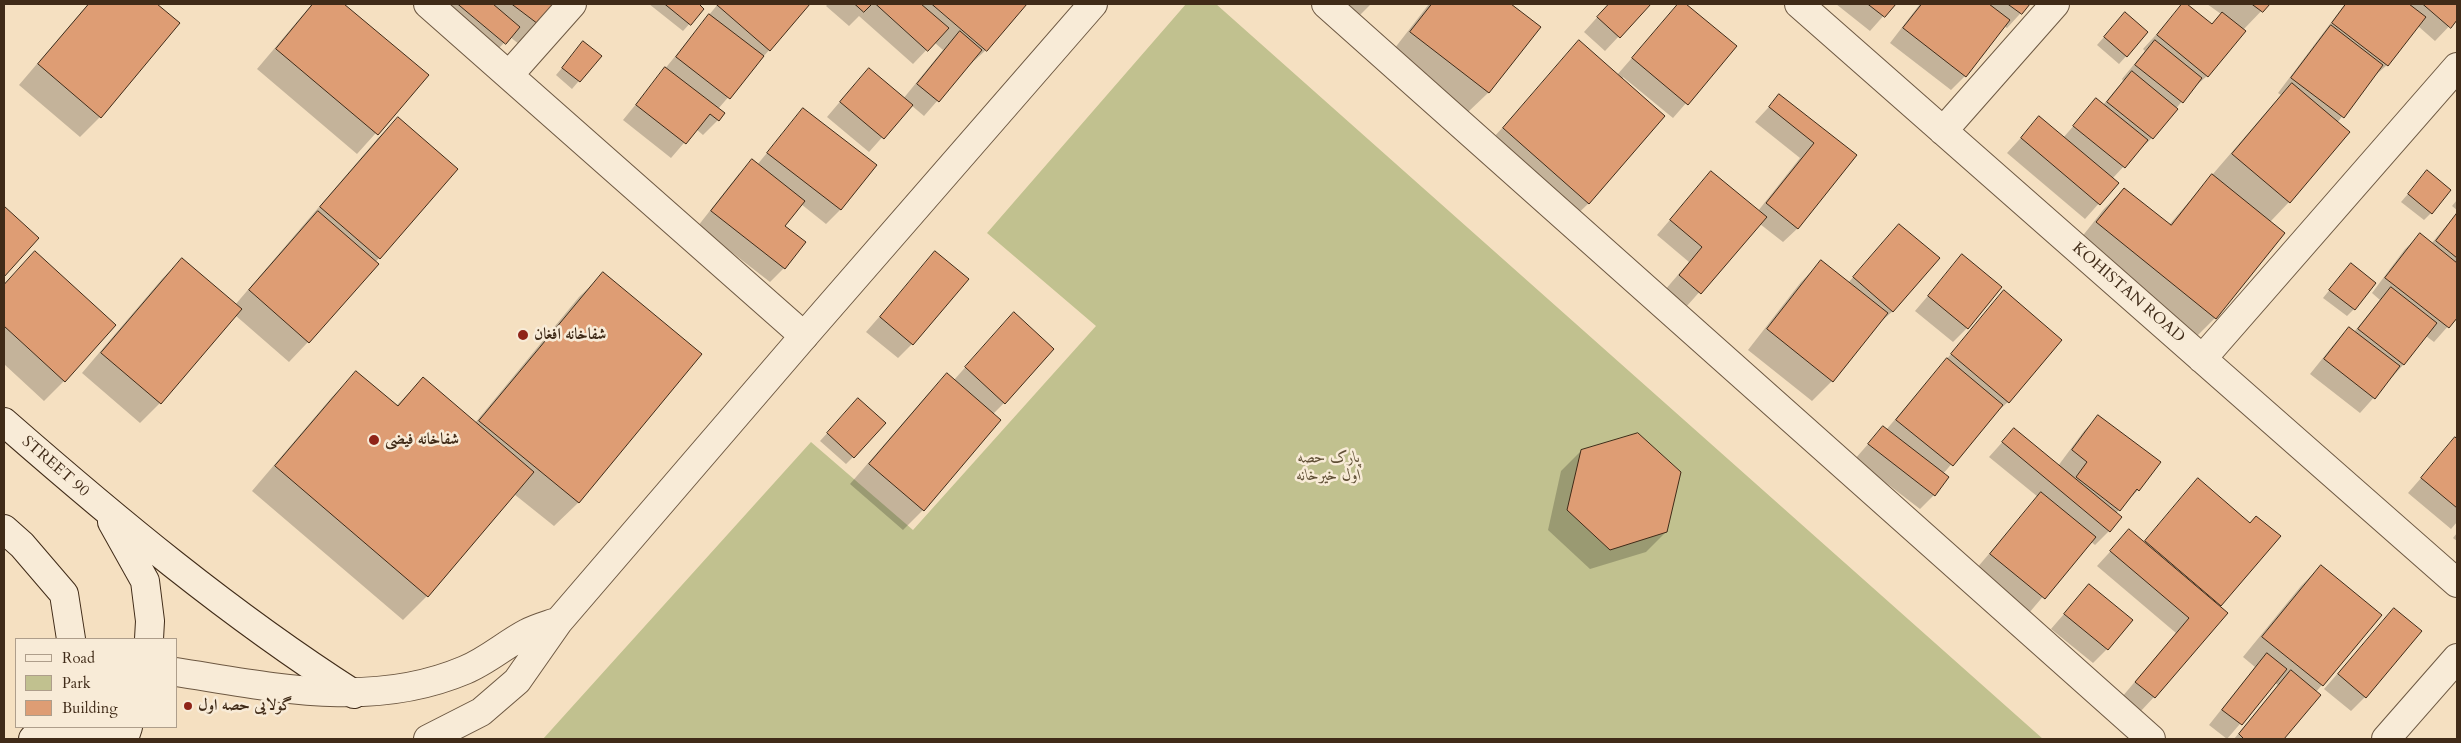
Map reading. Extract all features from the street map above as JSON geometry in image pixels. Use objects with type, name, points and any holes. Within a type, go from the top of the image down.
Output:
[{"type":"street","points":[[428,4],[804,336]]},
{"type":"street","points":[[509,75],[572,4]]},
{"type":"street","points":[[428,739],[481,712],[517,681],[559,621],[1093,4]]},
{"type":"street","points":[[1326,4],[2151,739]]},
{"type":"street","name":"KOHISTAN ROAD","points":[[1799,4],[2457,583]]},
{"type":"street","points":[[1943,131],[2055,4]]},
{"type":"street","points":[[2202,359],[2457,67]]},
{"type":"street","name":"STREET 90","points":[[4,422],[107,512],[299,659],[354,694]]},
{"type":"street","points":[[107,512],[145,581],[150,621],[149,638]]},
{"type":"street","points":[[4,529],[22,545],[64,594],[72,638]]},
{"type":"street","points":[[178,672],[302,691],[354,694],[384,691],[430,682],[466,670],[528,632],[559,621]]},
{"type":"street","points":[[2386,739],[2457,658]]},
{"type":"street","points":[[33,739],[43,728]]},
{"type":"street","points":[[59,728],[111,739]]},
{"type":"green space","name":"پارک حصه اول خیرخانه","points":[[1186,4],[1216,4],[2043,739],[543,739],[811,442],[913,530],[1096,326],[987,233]]},
{"type":"building","points":[[89,4],[157,4],[180,23],[101,118],[38,64]]},
{"type":"building","points":[[313,4],[344,4],[429,75],[378,135],[276,49]]},
{"type":"building","points":[[458,4],[493,4],[520,27],[506,44]]},
{"type":"building","points":[[512,4],[557,4],[540,25]]},
{"type":"building","points":[[665,4],[699,4],[704,9],[691,25]]},
{"type":"building","points":[[718,4],[810,4],[770,51]]},
{"type":"building","points":[[855,4],[872,4],[864,12]]},
{"type":"building","points":[[876,4],[921,4],[949,28],[928,51]]},
{"type":"building","points":[[932,4],[1027,4],[987,51]]},
{"type":"building","points":[[1432,4],[1511,4],[1541,27],[1489,93],[1410,32]]},
{"type":"building","points":[[1609,4],[1651,4],[1620,38],[1597,17]]},
{"type":"building","points":[[1678,4],[1686,4],[1737,46],[1688,105],[1632,58]]},
{"type":"building","points":[[1868,4],[1896,4],[1885,17]]},
{"type":"building","points":[[1922,4],[1989,4],[2010,20],[1966,77],[1903,28]]},
{"type":"building","points":[[2008,4],[2030,4],[2022,14]]},
{"type":"building","points":[[2182,4],[2187,4],[2212,24],[2222,12],[2246,31],[2208,77],[2157,35]]},
{"type":"building","points":[[2252,4],[2270,4],[2263,12]]},
{"type":"building","points":[[2346,4],[2409,4],[2426,17],[2388,66],[2332,23]]},
{"type":"building","points":[[2423,4],[2457,4],[2457,20],[2451,28]]},
{"type":"building","points":[[2125,12],[2148,32],[2127,57],[2104,37]]},
{"type":"building","points":[[709,14],[764,56],[730,99],[676,57]]},
{"type":"building","points":[[2331,25],[2383,65],[2344,118],[2291,78]]},
{"type":"building","points":[[960,31],[982,50],[939,102],[917,84]]},
{"type":"building","points":[[1579,40],[1665,116],[1589,204],[1503,128]]},
{"type":"building","points":[[2155,40],[2202,78],[2183,103],[2135,65]]},
{"type":"building","points":[[583,41],[602,56],[580,82],[562,68]]},
{"type":"building","points":[[665,67],[725,113],[719,121],[710,114],[686,144],[636,105]]},
{"type":"building","points":[[869,68],[913,105],[884,139],[840,102]]},
{"type":"building","points":[[2132,71],[2178,109],[2153,139],[2107,102]]},
{"type":"building","points":[[2292,83],[2350,132],[2290,203],[2232,154]]},
{"type":"building","points":[[1779,94],[1857,155],[1798,229],[1766,203],[1814,143],[1769,107]]},
{"type":"building","points":[[2096,98],[2148,140],[2125,168],[2073,126]]},
{"type":"building","points":[[803,108],[877,165],[841,210],[767,153]]},
{"type":"building","points":[[2039,116],[2119,183],[2100,205],[2021,138]]},
{"type":"building","points":[[398,117],[458,169],[380,259],[320,207]]},
{"type":"building","points":[[752,159],[805,201],[785,226],[806,242],[785,269],[711,211]]},
{"type":"building","points":[[2427,170],[2451,190],[2432,214],[2408,194]]},
{"type":"building","points":[[1711,171],[1767,217],[1701,294],[1679,275],[1702,247],[1670,220]]},
{"type":"building","points":[[2212,174],[2285,233],[2216,319],[2096,222],[2124,188],[2171,225]]},
{"type":"building","points":[[4,206],[39,238],[4,277]]},
{"type":"building","points":[[318,211],[379,264],[309,343],[249,290]]},
{"type":"building","points":[[2457,213],[2457,258],[2436,241]]},
{"type":"building","points":[[1899,224],[1940,258],[1893,312],[1853,277]]},
{"type":"building","points":[[2420,233],[2457,263],[2457,318],[2449,328],[2385,278]]},
{"type":"building","points":[[35,251],[116,325],[65,382],[4,326],[4,285]]},
{"type":"building","points":[[935,251],[969,279],[913,345],[880,317]]},
{"type":"building","points":[[1962,254],[2002,287],[1968,329],[1928,296]]},
{"type":"building","points":[[182,258],[242,309],[161,404],[101,353]]},
{"type":"building","points":[[1821,260],[1888,313],[1833,382],[1767,329]]},
{"type":"building","points":[[2351,263],[2376,283],[2355,310],[2329,290]]},
{"type":"building","points":[[603,272],[702,354],[579,503],[479,421]]},
{"type":"building","points":[[2391,287],[2437,323],[2404,365],[2358,329]]},
{"type":"building","points":[[2004,290],[2062,340],[2009,403],[1951,354]]},
{"type":"building","points":[[1014,312],[1054,349],[1005,404],[965,367]]},
{"type":"building","points":[[2349,327],[2400,366],[2375,399],[2324,359]]},
{"type":"building","points":[[1947,358],[2003,405],[1953,466],[1896,420]]},
{"type":"building","points":[[356,371],[398,406],[423,377],[534,472],[428,597],[275,466]]},
{"type":"building","points":[[947,373],[1001,420],[924,511],[869,464]]},
{"type":"building","points":[[858,398],[886,423],[854,458],[827,433]]},
{"type":"building","points":[[2098,415],[2161,462],[2139,491],[2137,489],[2120,511],[2076,477],[2087,462],[2072,450]]},
{"type":"building","points":[[1883,426],[1949,477],[1935,496],[1868,444]]},
{"type":"building","points":[[2014,428],[2122,517],[2110,532],[2002,442]]},
{"type":"building","points":[[1638,433],[1681,472],[1667,532],[1610,550],[1567,510],[1581,450]]},
{"type":"building","points":[[2455,437],[2457,439],[2457,508],[2421,478]]},
{"type":"building","points":[[2198,478],[2250,523],[2256,516],[2281,536],[2221,606],[2145,541]]},
{"type":"building","points":[[2041,492],[2096,537],[2045,599],[1990,554]]},
{"type":"building","points":[[2129,529],[2228,613],[2155,698],[2135,682],[2189,618],[2110,551]]},
{"type":"building","points":[[2321,565],[2382,615],[2323,686],[2262,637]]},
{"type":"building","points":[[2089,584],[2133,620],[2108,650],[2064,614]]},
{"type":"building","points":[[2394,608],[2422,631],[2366,698],[2338,674]]},
{"type":"building","points":[[2267,653],[2287,669],[2242,725],[2222,710]]},
{"type":"building","points":[[2291,670],[2321,695],[2284,739],[2244,739],[2239,734]]},
{"type":"place","name":"شفاخانه افغان","points":[[523,335]]},
{"type":"place","name":"شفاخانه فیضی","points":[[374,440]]},
{"type":"place","name":"گولایی حصه اول","points":[[188,706]]}]
